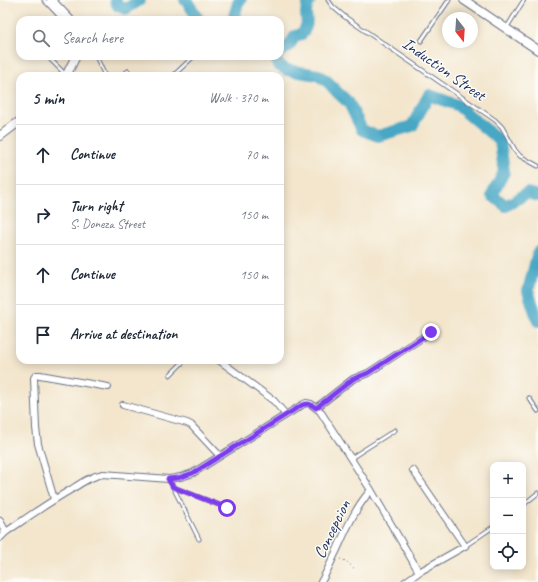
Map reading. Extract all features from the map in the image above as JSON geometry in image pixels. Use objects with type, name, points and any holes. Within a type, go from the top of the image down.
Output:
[{"type":"street","points":[[51,0],[66,16]]},
{"type":"street","points":[[464,0],[538,50]]},
{"type":"street","points":[[69,72],[74,60]]},
{"type":"street","points":[[0,136],[16,124]]},
{"type":"street","points":[[316,408],[353,379],[368,373],[431,332]]},
{"type":"street","points":[[224,364],[274,401],[286,415]]},
{"type":"street","points":[[54,499],[38,444],[34,378],[36,375],[40,375],[108,387]]},
{"type":"street","points":[[0,538],[6,532],[54,499],[98,474],[168,479],[178,478],[193,473],[306,403],[311,404],[320,411],[371,490],[419,572]]},
{"type":"street","points":[[122,405],[191,425],[220,456]]},
{"type":"street","points":[[405,582],[419,572],[465,546],[413,470]]},
{"type":"street","name":"Concepcion","points":[[321,582],[362,500],[371,490]]},
{"type":"street","points":[[0,521],[6,532]]},
{"type":"lane","points":[[44,0],[59,16]]},
{"type":"lane","name":"Induction Street","points":[[328,0],[333,7],[345,17],[495,120],[502,127],[520,156],[538,166]]},
{"type":"lane","points":[[421,41],[449,0]]},
{"type":"lane","points":[[506,28],[524,0]]},
{"type":"lane","points":[[51,60],[64,72]]},
{"type":"lane","points":[[98,60],[103,72]]},
{"type":"lane","points":[[177,72],[190,60]]},
{"type":"lane","points":[[170,375],[181,364]]},
{"type":"lane","points":[[529,398],[538,410]]},
{"type":"lane","points":[[350,459],[395,430]]},
{"type":"lane","points":[[168,479],[199,539]]},
{"type":"lane","points":[[173,487],[227,508]]},
{"type":"lane","points":[[526,503],[538,493]]},
{"type":"lane","points":[[465,546],[490,529]]},
{"type":"path","points":[[334,556],[346,561],[356,570]]},
{"type":"waterway","points":[[115,0],[118,6],[126,9],[140,0]]},
{"type":"waterway","points":[[185,0],[196,16]]},
{"type":"waterway","points":[[234,16],[238,3],[241,0]]},
{"type":"waterway","points":[[284,49],[289,46],[295,36],[302,34],[304,31],[307,24],[306,10],[310,0]]},
{"type":"waterway","points":[[276,60],[278,65],[287,70],[318,75],[328,82],[349,103],[362,130],[378,136],[412,126],[429,95],[457,105],[500,141],[504,172],[492,195],[506,206],[527,193],[538,196]]},
{"type":"waterway","points":[[538,252],[528,291],[538,321]]},
{"type":"route","points":[[227,508],[173,487],[168,479],[178,478],[193,473],[306,403],[311,404],[316,408],[357,376],[368,373],[431,332]]}]
